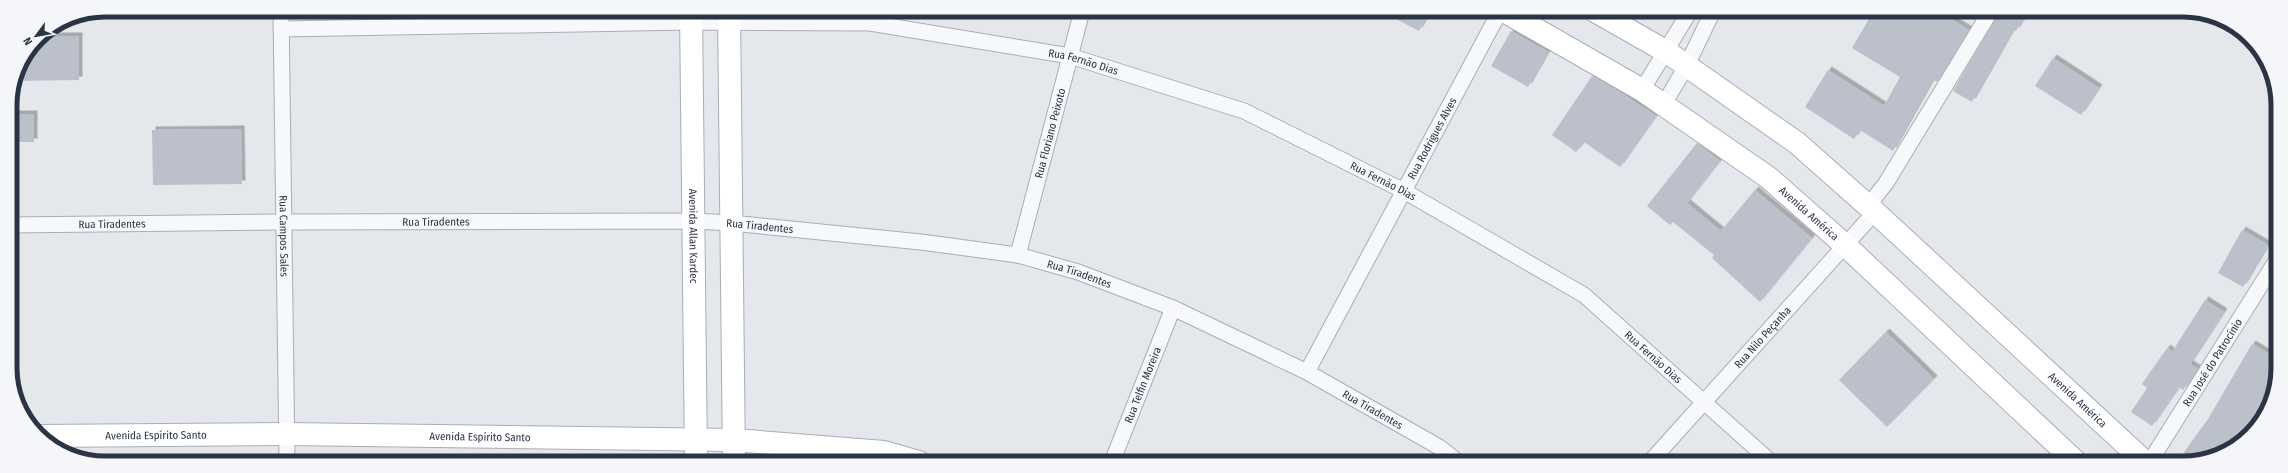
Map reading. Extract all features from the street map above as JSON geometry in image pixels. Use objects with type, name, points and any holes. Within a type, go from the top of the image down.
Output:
[{"type":"main road","name":"Avenida Allan Kardec","points":[[691,17],[696,451]]},
{"type":"main road","points":[[729,17],[734,456]]},
{"type":"main road","name":"Avenida América","points":[[1514,17],[1642,90],[1769,178],[1846,246],[2070,456]]},
{"type":"main road","name":"Avenida América","points":[[1606,17],[1667,52],[1797,143],[1872,209],[2139,456]]},
{"type":"main road","name":"Avenida Espírito Santo","points":[[49,436],[286,434],[696,451],[734,440],[884,452],[898,456]]},
{"type":"street","name":"Rua Campos Sales","points":[[281,17],[287,456]]},
{"type":"street","name":"Rua Fernão Dias","points":[[281,29],[659,17]]},
{"type":"street","name":"Rua Fernão Dias","points":[[729,17],[870,23],[1070,56],[1244,111],[1404,190],[1584,295],[1764,456]]},
{"type":"street","name":"Rua Floriano Peixoto","points":[[1018,255],[1080,17]]},
{"type":"street","name":"Rua Rodrigues Alves","points":[[1307,372],[1497,17]]},
{"type":"street","points":[[1642,90],[1667,52],[1687,17]]},
{"type":"street","points":[[1664,104],[1687,66],[1710,17]]},
{"type":"street","name":"Rua Nilo Peçanha","points":[[1656,456],[1846,246],[1872,209],[1886,183],[1987,17]]},
{"type":"street","name":"Rua Tiradentes","points":[[17,225],[283,222],[694,221],[731,223],[921,242],[1018,255],[1078,272],[1173,308],[1307,372],[1439,447],[1450,456]]},
{"type":"street","name":"Rua José do Patrocínio","points":[[2151,456],[2271,269]]},
{"type":"street","name":"Rua Telfin Moreira","points":[[1114,456],[1173,308]]},
{"type":"building","points":[[1392,17],[1427,17],[1419,31]]},
{"type":"building","points":[[1870,17],[1948,17],[1969,30],[1937,82],[1933,79],[1893,151],[1860,130],[1854,139],[1805,107],[1828,70],[1884,106],[1900,77],[1852,48]]},
{"type":"building","points":[[1996,17],[2025,17],[2016,31],[2013,30],[1972,102],[1953,91]]},
{"type":"building","points":[[1511,31],[1548,52],[1528,87],[1491,66]]},
{"type":"building","points":[[56,36],[79,36],[79,80],[20,81],[32,56],[56,56]]},
{"type":"building","points":[[2053,58],[2099,88],[2081,115],[2035,86]]},
{"type":"building","points":[[1592,76],[1656,116],[1620,167],[1584,142],[1576,152],[1552,135]]},
{"type":"building","points":[[17,114],[34,114],[34,142],[17,142]]},
{"type":"building","points":[[241,129],[242,184],[153,185],[152,130]]},
{"type":"building","points":[[1697,143],[1720,161],[1687,203],[1721,231],[1755,190],[1812,238],[1760,302],[1712,258],[1714,255],[1673,222],[1670,225],[1647,206]]},
{"type":"building","points":[[2242,230],[2268,245],[2243,287],[2218,273]]},
{"type":"building","points":[[2205,300],[2224,312],[2190,364],[2198,369],[2183,390],[2179,387],[2152,426],[2131,412],[2147,388],[2142,384],[2167,348],[2172,352]]},
{"type":"building","points":[[1886,332],[1934,379],[1887,427],[1839,380]]},
{"type":"building","points":[[2252,344],[2271,355],[2269,385],[2264,402],[2253,422],[2232,441],[2217,449],[2206,453],[2183,456],[2182,455],[2208,419]]}]
